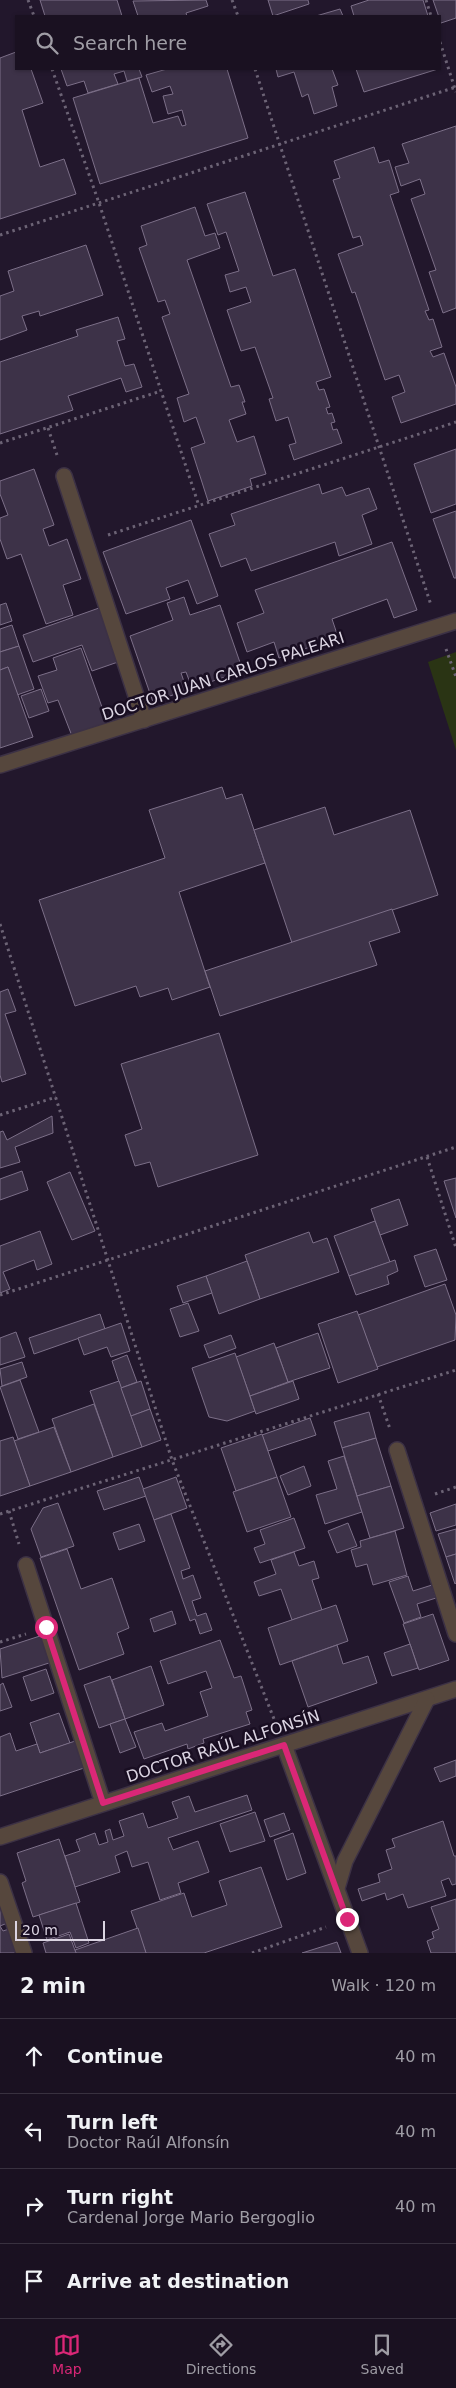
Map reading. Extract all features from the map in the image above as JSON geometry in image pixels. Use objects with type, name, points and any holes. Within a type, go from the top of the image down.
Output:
[{"type":"street","points":[[64,476],[144,720]]},
{"type":"street","name":"DOCTOR JUAN CARLOS PALEARI","points":[[0,765],[456,621]]},
{"type":"street","points":[[396,1450],[456,1634]]},
{"type":"street","points":[[26,1565],[103,1803]]},
{"type":"street","name":"DOCTOR RAÚL ALFONSÍN","points":[[0,1837],[456,1689]]},
{"type":"street","points":[[337,1888],[345,1861],[427,1699]]},
{"type":"street","points":[[284,1745],[360,1953]]},
{"type":"street","points":[[0,1882],[24,1953]]},
{"type":"path","points":[[28,0],[34,15]]},
{"type":"path","points":[[232,0],[238,15]]},
{"type":"path","points":[[426,0],[431,15]]},
{"type":"path","points":[[0,235],[456,89],[441,45]]},
{"type":"path","points":[[52,70],[100,203],[199,506]]},
{"type":"path","points":[[255,70],[456,677]]},
{"type":"path","points":[[0,443],[161,391]]},
{"type":"path","points":[[86,543],[456,422]]},
{"type":"path","points":[[48,428],[64,476]]},
{"type":"path","points":[[0,924],[172,1460],[284,1745]]},
{"type":"path","points":[[0,1115],[56,1097]]},
{"type":"path","points":[[0,1295],[456,1147]]},
{"type":"path","points":[[427,1157],[456,1248]]},
{"type":"path","points":[[0,1514],[456,1370]]},
{"type":"path","points":[[378,1394],[396,1450]]},
{"type":"path","points":[[9,1511],[26,1565]]},
{"type":"path","points":[[252,1953],[347,1919]]},
{"type":"green space","points":[[456,652],[456,750],[428,662]]},
{"type":"building","points":[[40,0],[117,0],[122,15],[45,15]]},
{"type":"building","points":[[206,0],[208,6],[186,13],[187,15],[138,15],[133,1]]},
{"type":"building","points":[[268,0],[308,0],[309,4],[273,15]]},
{"type":"building","points":[[369,0],[423,0],[428,15],[354,15],[351,6]]},
{"type":"building","points":[[433,0],[456,0],[456,18],[441,23],[441,15],[438,15]]},
{"type":"building","points":[[340,9],[343,15],[319,15]]},
{"type":"building","points":[[15,52],[15,70],[31,70],[43,103],[22,110],[40,167],[64,159],[76,194],[0,219],[0,58]]},
{"type":"building","points":[[61,70],[139,70],[142,77],[127,81],[124,71],[114,74],[118,84],[88,93],[84,81],[67,86]]},
{"type":"building","points":[[164,70],[227,70],[248,138],[100,184],[73,98],[139,78],[153,123],[178,116],[182,126],[186,125],[182,110],[168,114],[163,96],[173,94],[170,86],[152,92],[146,75]]},
{"type":"building","points":[[276,70],[332,70],[338,85],[332,87],[337,106],[314,114],[308,94],[302,97],[294,72],[278,77]]},
{"type":"building","points":[[356,70],[435,70],[364,92]]},
{"type":"building","points":[[456,126],[456,308],[443,313],[429,272],[436,270],[411,199],[425,194],[420,179],[401,186],[395,167],[409,163],[402,144]]},
{"type":"building","points":[[374,147],[379,163],[389,160],[399,192],[390,195],[429,310],[425,311],[429,320],[433,319],[442,347],[430,351],[433,357],[444,353],[456,387],[456,404],[401,423],[392,397],[405,392],[399,375],[385,380],[355,292],[352,293],[338,254],[363,245],[360,236],[353,238],[333,180],[340,178],[334,161]]},
{"type":"building","points":[[245,192],[273,276],[295,269],[331,377],[316,382],[319,390],[324,389],[330,407],[326,408],[328,414],[332,413],[335,422],[331,423],[333,430],[337,429],[342,443],[294,460],[289,445],[296,443],[288,417],[276,421],[269,399],[273,398],[255,347],[241,351],[227,310],[251,302],[246,287],[230,292],[225,275],[239,271],[226,232],[218,235],[207,204]]},
{"type":"building","points":[[195,207],[205,236],[215,233],[220,248],[187,260],[231,387],[239,385],[245,402],[242,402],[246,414],[229,420],[237,442],[254,436],[266,474],[250,479],[252,486],[208,501],[191,448],[205,443],[196,417],[184,422],[177,398],[189,394],[162,317],[170,314],[165,300],[158,302],[139,248],[147,245],[141,226]]},
{"type":"building","points":[[86,245],[103,295],[40,316],[39,311],[22,316],[27,330],[0,340],[0,296],[14,291],[8,271]]},
{"type":"building","points":[[118,317],[125,339],[117,341],[125,366],[134,364],[142,387],[126,392],[121,378],[68,396],[73,410],[0,434],[0,362],[78,336],[76,330]]},
{"type":"building","points":[[456,449],[456,504],[431,513],[414,464]]},
{"type":"building","points":[[34,469],[54,525],[43,529],[49,546],[67,539],[81,579],[63,585],[73,615],[46,624],[21,554],[7,559],[0,539],[0,518],[8,515],[0,494],[0,481]]},
{"type":"building","points":[[319,484],[322,494],[342,487],[346,496],[369,488],[377,509],[362,515],[372,544],[339,556],[335,542],[251,571],[246,558],[221,567],[209,534],[235,525],[231,514]]},
{"type":"building","points":[[456,511],[456,578],[454,578],[433,519]]},
{"type":"building","points":[[191,520],[218,596],[197,604],[188,580],[166,588],[170,599],[126,614],[103,552]]},
{"type":"building","points":[[392,542],[417,610],[394,618],[387,599],[332,619],[338,637],[279,658],[274,642],[247,652],[237,623],[264,613],[255,590]]},
{"type":"building","points":[[184,597],[190,615],[220,605],[243,671],[192,688],[186,672],[181,673],[187,690],[153,702],[130,636],[173,620],[167,603]]},
{"type":"building","points":[[6,603],[12,621],[0,625],[0,605]]},
{"type":"building","points":[[99,608],[118,662],[92,671],[82,645],[33,662],[23,635]]},
{"type":"building","points":[[12,625],[19,646],[0,652],[0,629]]},
{"type":"building","points":[[19,646],[34,689],[17,695],[8,667],[0,670],[0,652]]},
{"type":"building","points":[[81,648],[108,724],[72,736],[58,700],[48,703],[38,676],[57,670],[53,658]]},
{"type":"building","points":[[8,667],[33,737],[0,748],[0,670]]},
{"type":"building","points":[[41,689],[49,711],[29,718],[21,696]]},
{"type":"building","points":[[222,787],[226,799],[242,794],[265,863],[179,892],[210,987],[172,1000],[168,988],[140,997],[136,986],[75,1006],[39,900],[165,858],[149,810]]},
{"type":"building","points":[[325,807],[334,835],[410,810],[438,895],[292,943],[254,830]]},
{"type":"building","points":[[392,909],[400,932],[369,942],[377,965],[220,1016],[205,971]]},
{"type":"building","points":[[8,989],[16,1011],[5,1014],[26,1074],[2,1082],[0,1075],[0,992]]},
{"type":"building","points":[[219,1033],[258,1155],[158,1187],[150,1162],[135,1166],[125,1135],[142,1129],[121,1064]]},
{"type":"building","points":[[52,1116],[53,1133],[15,1147],[20,1162],[0,1168],[0,1132],[3,1131],[7,1140]]},
{"type":"building","points":[[22,1171],[28,1190],[0,1200],[0,1179]]},
{"type":"building","points":[[70,1172],[95,1231],[72,1240],[47,1182]]},
{"type":"building","points":[[456,1178],[456,1218],[444,1181]]},
{"type":"building","points":[[399,1199],[408,1225],[380,1235],[371,1209]]},
{"type":"building","points":[[375,1221],[390,1262],[349,1276],[334,1236]]},
{"type":"building","points":[[40,1231],[52,1264],[37,1270],[34,1260],[3,1272],[10,1289],[0,1293],[0,1246]]},
{"type":"building","points":[[309,1232],[313,1243],[327,1238],[339,1272],[260,1299],[245,1255]]},
{"type":"building","points":[[436,1249],[447,1280],[425,1287],[414,1256]]},
{"type":"building","points":[[395,1260],[398,1271],[387,1276],[389,1284],[356,1295],[349,1276]]},
{"type":"building","points":[[247,1261],[260,1299],[219,1314],[206,1276]]},
{"type":"building","points":[[206,1276],[212,1293],[183,1303],[177,1286]]},
{"type":"building","points":[[445,1284],[456,1315],[455,1340],[377,1367],[358,1315]]},
{"type":"building","points":[[188,1303],[199,1331],[180,1337],[170,1309]]},
{"type":"building","points":[[357,1311],[378,1369],[338,1383],[318,1324]]},
{"type":"building","points":[[100,1314],[105,1329],[34,1354],[29,1338]]},
{"type":"building","points":[[121,1323],[130,1351],[111,1357],[107,1347],[84,1355],[78,1338]]},
{"type":"building","points":[[16,1332],[25,1357],[0,1365],[0,1338]]},
{"type":"building","points":[[318,1333],[330,1368],[288,1382],[276,1348]]},
{"type":"building","points":[[231,1335],[236,1348],[209,1358],[204,1345]]},
{"type":"building","points":[[274,1343],[288,1382],[250,1396],[236,1357]]},
{"type":"building","points":[[235,1353],[255,1411],[227,1421],[209,1417],[192,1368]]},
{"type":"building","points":[[127,1355],[137,1382],[121,1388],[112,1361]]},
{"type":"building","points":[[22,1362],[27,1377],[2,1386],[0,1369]]},
{"type":"building","points":[[20,1380],[39,1432],[18,1439],[0,1387]]},
{"type":"building","points":[[119,1381],[142,1447],[113,1457],[90,1391]]},
{"type":"building","points":[[141,1381],[150,1409],[131,1416],[121,1388]]},
{"type":"building","points":[[293,1381],[299,1399],[256,1414],[250,1396]]},
{"type":"building","points":[[94,1404],[113,1457],[71,1472],[52,1419]]},
{"type":"building","points":[[150,1409],[161,1440],[142,1447],[131,1416]]},
{"type":"building","points":[[369,1412],[376,1438],[342,1448],[334,1422]]},
{"type":"building","points":[[310,1418],[316,1435],[268,1451],[262,1435]]},
{"type":"building","points":[[54,1427],[71,1472],[30,1486],[14,1441]]},
{"type":"building","points":[[262,1434],[277,1477],[236,1491],[221,1448]]},
{"type":"building","points":[[13,1437],[30,1486],[0,1496],[0,1441]]},
{"type":"building","points":[[376,1438],[391,1486],[357,1496],[342,1448]]},
{"type":"building","points":[[344,1456],[362,1512],[325,1524],[316,1495],[337,1489],[328,1461]]},
{"type":"building","points":[[304,1466],[311,1486],[288,1495],[280,1476]]},
{"type":"building","points":[[139,1477],[146,1496],[104,1510],[97,1491]]},
{"type":"building","points":[[176,1477],[187,1508],[154,1520],[143,1489]]},
{"type":"building","points":[[277,1477],[291,1517],[247,1532],[233,1492]]},
{"type":"building","points":[[391,1486],[404,1528],[370,1538],[357,1496]]},
{"type":"building","points":[[58,1503],[74,1546],[41,1557],[31,1529],[43,1508]]},
{"type":"building","points":[[456,1504],[456,1525],[436,1531],[430,1513]]},
{"type":"building","points":[[171,1514],[190,1568],[181,1571],[183,1579],[193,1575],[201,1598],[192,1601],[197,1616],[206,1613],[212,1630],[200,1634],[195,1619],[190,1621],[154,1520]]},
{"type":"building","points":[[294,1518],[305,1548],[260,1563],[254,1548],[265,1544],[260,1530]]},
{"type":"building","points":[[348,1523],[357,1546],[337,1553],[328,1531]]},
{"type":"building","points":[[139,1524],[145,1541],[119,1550],[113,1533]]},
{"type":"building","points":[[456,1529],[456,1554],[446,1557],[438,1534]]},
{"type":"building","points":[[395,1531],[407,1575],[373,1585],[367,1564],[356,1567],[351,1550],[361,1547],[360,1541]]},
{"type":"building","points":[[67,1549],[81,1589],[112,1578],[129,1628],[117,1633],[124,1654],[79,1670],[40,1558]]},
{"type":"building","points":[[294,1552],[299,1566],[314,1561],[319,1578],[312,1580],[322,1610],[292,1620],[281,1589],[259,1596],[254,1582],[276,1574],[271,1560]]},
{"type":"building","points":[[456,1554],[456,1583],[455,1584],[446,1557]]},
{"type":"building","points":[[408,1576],[413,1591],[432,1585],[436,1598],[417,1604],[421,1617],[404,1623],[389,1582]]},
{"type":"building","points":[[336,1605],[348,1641],[280,1665],[268,1628]]},
{"type":"building","points":[[172,1611],[176,1624],[154,1632],[150,1619]]},
{"type":"building","points":[[433,1614],[449,1660],[419,1670],[403,1624]]},
{"type":"building","points":[[43,1635],[52,1662],[2,1678],[0,1649]]},
{"type":"building","points":[[220,1640],[234,1678],[241,1676],[252,1710],[246,1712],[250,1724],[203,1739],[204,1743],[188,1749],[187,1744],[144,1759],[134,1732],[162,1723],[165,1731],[208,1716],[200,1692],[212,1688],[206,1671],[168,1684],[160,1661]]},
{"type":"building","points":[[410,1644],[418,1668],[392,1676],[384,1653]]},
{"type":"building","points":[[337,1645],[343,1664],[368,1656],[377,1683],[308,1707],[292,1661]]},
{"type":"building","points":[[151,1666],[164,1705],[125,1719],[112,1680]]},
{"type":"building","points":[[46,1669],[54,1693],[31,1701],[23,1677]]},
{"type":"building","points":[[110,1676],[125,1719],[99,1728],[84,1685]]},
{"type":"building","points":[[3,1683],[12,1707],[0,1711],[0,1685]]},
{"type":"building","points":[[59,1713],[70,1743],[40,1753],[30,1723]]},
{"type":"building","points":[[125,1719],[136,1747],[120,1753],[110,1724]]},
{"type":"building","points":[[10,1733],[16,1751],[37,1744],[40,1753],[81,1739],[90,1766],[0,1796],[0,1737]]},
{"type":"building","points":[[456,1760],[456,1776],[440,1782],[434,1768]]},
{"type":"building","points":[[247,1795],[252,1810],[168,1838],[173,1850],[198,1841],[209,1872],[178,1883],[181,1893],[160,1900],[148,1862],[132,1867],[127,1851],[115,1856],[120,1872],[75,1887],[65,1856],[80,1851],[76,1840],[95,1833],[99,1845],[108,1842],[105,1831],[110,1829],[113,1840],[124,1836],[119,1821],[143,1813],[148,1828],[178,1818],[172,1802],[189,1796],[195,1812]]},
{"type":"building","points":[[255,1812],[265,1841],[230,1852],[220,1824]]},
{"type":"building","points":[[284,1813],[290,1830],[270,1837],[264,1820]]},
{"type":"building","points":[[443,1821],[454,1856],[456,1856],[456,1884],[452,1885],[449,1878],[441,1881],[446,1896],[408,1908],[403,1894],[387,1900],[385,1893],[362,1901],[358,1889],[380,1882],[378,1874],[392,1869],[386,1850],[395,1847],[392,1839]]},
{"type":"building","points":[[293,1833],[306,1873],[287,1880],[274,1840]]},
{"type":"building","points":[[59,1839],[80,1902],[33,1917],[22,1883],[26,1881],[17,1853]]},
{"type":"building","points":[[261,1867],[282,1927],[204,1953],[146,1953],[131,1911],[184,1893],[192,1917],[227,1905],[219,1881]]},
{"type":"building","points":[[0,1893],[10,1922],[0,1926]]},
{"type":"building","points":[[456,1899],[456,1953],[431,1953],[427,1941],[434,1938],[432,1932],[439,1929],[431,1907]]},
{"type":"building","points":[[76,1903],[89,1943],[76,1948],[70,1932],[47,1940],[39,1915]]},
{"type":"building","points":[[0,1926],[3,1931],[12,1928],[21,1953],[0,1953]]},
{"type":"building","points":[[138,1928],[146,1953],[76,1953],[75,1950]]},
{"type":"building","points":[[69,1934],[76,1953],[46,1953],[43,1943]]},
{"type":"building","points":[[337,1942],[341,1953],[302,1953]]},
{"type":"route","points":[[46,1627],[103,1803],[284,1745],[347,1919]]}]
